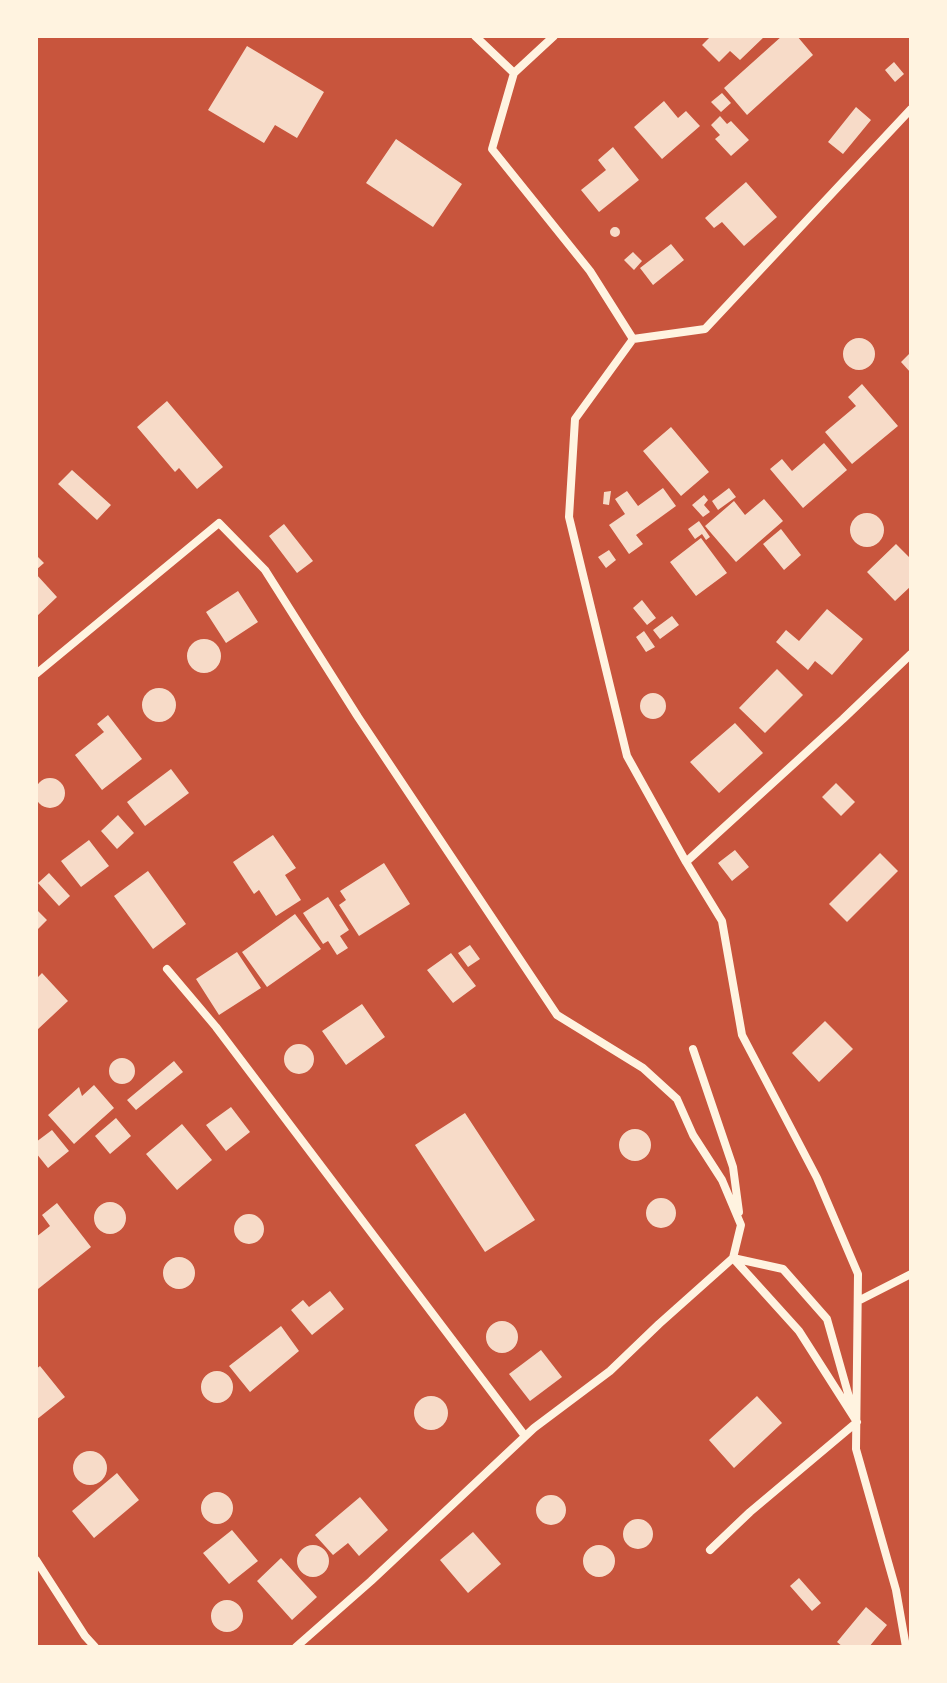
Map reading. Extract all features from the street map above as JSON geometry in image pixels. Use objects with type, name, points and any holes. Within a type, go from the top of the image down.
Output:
[{"type":"street","points":[[475,36],[514,73]]},
{"type":"street","points":[[554,36],[514,73],[492,149],[590,271],[633,339]]},
{"type":"street","points":[[906,1647],[896,1590],[856,1449],[858,1274],[817,1178],[742,1035],[722,921],[627,756],[569,517],[575,419],[633,339],[705,329],[911,109]]},
{"type":"street","points":[[36,674],[219,523],[265,570],[358,717],[557,1015],[643,1068],[677,1099],[693,1135],[722,1180],[741,1225]]},
{"type":"street","points":[[686,862],[911,654]]},
{"type":"street","points":[[167,969],[216,1027],[525,1436]]},
{"type":"street","points":[[296,1647],[525,1436],[610,1371],[733,1258],[741,1225],[733,1167],[693,1049]]},
{"type":"street","points":[[733,1258],[783,1269],[827,1319],[857,1422]]},
{"type":"street","points":[[733,1258],[799,1331],[857,1422]]},
{"type":"street","points":[[858,1301],[911,1274]]},
{"type":"street","points":[[710,1550],[857,1422]]},
{"type":"street","points":[[36,1560],[95,1647]]},
{"type":"building","points":[[711,36],[765,36],[740,60],[730,51],[719,62],[702,45]]},
{"type":"building","points":[[782,36],[797,36],[813,55],[747,115],[724,88]]},
{"type":"building","points":[[247,46],[324,92],[297,138],[275,125],[264,143],[208,110]]},
{"type":"building","points":[[894,62],[904,74],[895,82],[885,70]]},
{"type":"building","points":[[722,93],[731,103],[721,112],[711,102]]},
{"type":"building","points":[[664,101],[678,118],[686,111],[700,126],[662,159],[634,127]]},
{"type":"building","points":[[856,107],[871,120],[843,154],[828,142]]},
{"type":"building","points":[[720,116],[727,124],[731,121],[749,140],[731,156],[715,139],[720,135],[711,125]]},
{"type":"building","points":[[396,139],[462,184],[433,227],[366,183]]},
{"type":"building","points":[[613,147],[639,180],[599,212],[581,190],[606,170],[598,160]]},
{"type":"building","points":[[746,182],[777,217],[744,246],[722,222],[714,228],[705,218]]},
{"type":"building","points":[[615,227],[620,232],[615,237],[610,232]]},
{"type":"building","points":[[671,244],[684,260],[653,285],[640,268]]},
{"type":"building","points":[[633,252],[642,261],[634,270],[624,260]]},
{"type":"building","points":[[859,338],[871,342],[875,354],[871,366],[859,370],[847,366],[843,354],[847,342]]},
{"type":"building","points":[[911,352],[911,373],[901,362]]},
{"type":"building","points":[[862,384],[898,426],[852,464],[825,432],[856,406],[848,397]]},
{"type":"building","points":[[167,401],[223,467],[197,489],[179,468],[175,472],[137,427]]},
{"type":"building","points":[[671,427],[709,472],[681,496],[643,451]]},
{"type":"building","points":[[824,443],[847,470],[803,508],[770,469],[782,459],[792,471]]},
{"type":"building","points":[[72,470],[111,505],[97,520],[58,484]]},
{"type":"building","points":[[663,488],[676,506],[636,535],[643,544],[629,554],[609,525],[625,514],[615,499],[627,491],[638,506]]},
{"type":"building","points":[[729,488],[736,497],[718,510],[712,501]]},
{"type":"building","points":[[611,491],[609,505],[603,504],[604,492]]},
{"type":"building","points":[[704,495],[708,500],[704,505],[710,512],[703,517],[692,505]]},
{"type":"building","points":[[764,499],[783,521],[736,562],[705,526],[734,501],[745,515]]},
{"type":"building","points":[[867,513],[879,518],[884,530],[879,542],[867,547],[855,542],[850,530],[855,518]]},
{"type":"building","points":[[699,521],[710,537],[706,540],[702,534],[695,539],[688,529]]},
{"type":"building","points":[[284,524],[313,561],[297,573],[269,536]]},
{"type":"building","points":[[781,529],[801,555],[784,570],[763,544]]},
{"type":"building","points":[[701,538],[727,573],[696,596],[670,562]]},
{"type":"building","points":[[896,544],[911,559],[911,586],[895,601],[867,572]]},
{"type":"building","points":[[609,550],[616,560],[606,568],[598,557]]},
{"type":"building","points":[[36,555],[44,563],[36,570]]},
{"type":"building","points":[[36,574],[57,597],[36,617]]},
{"type":"building","points":[[238,591],[258,622],[226,643],[206,612]]},
{"type":"building","points":[[642,600],[656,618],[647,625],[633,608]]},
{"type":"building","points":[[827,609],[863,639],[832,675],[815,661],[808,670],[776,642],[786,630],[799,641]]},
{"type":"building","points":[[672,616],[679,625],[660,639],[653,630]]},
{"type":"building","points":[[644,631],[655,647],[646,652],[636,637]]},
{"type":"building","points":[[204,639],[216,644],[221,656],[216,668],[204,673],[192,668],[187,656],[192,644]]},
{"type":"building","points":[[777,669],[803,695],[765,733],[739,708]]},
{"type":"building","points":[[159,688],[171,693],[176,705],[171,717],[159,722],[147,717],[142,705],[147,693]]},
{"type":"building","points":[[653,693],[662,697],[666,706],[662,715],[653,719],[644,715],[640,706],[644,697]]},
{"type":"building","points":[[108,715],[142,759],[102,790],[75,755],[104,732],[97,724]]},
{"type":"building","points":[[735,723],[763,753],[719,793],[690,762]]},
{"type":"building","points":[[171,769],[189,793],[145,826],[127,802]]},
{"type":"building","points":[[50,778],[61,782],[65,793],[61,804],[50,808],[39,804],[35,793],[39,782]]},
{"type":"building","points":[[836,783],[855,802],[841,816],[822,797]]},
{"type":"building","points":[[118,815],[134,833],[117,849],[101,831]]},
{"type":"building","points":[[273,835],[296,868],[285,875],[301,900],[276,916],[259,890],[254,894],[233,862]]},
{"type":"building","points":[[89,840],[109,866],[81,887],[61,861]]},
{"type":"building","points":[[735,850],[749,867],[732,881],[718,863]]},
{"type":"building","points":[[880,853],[898,871],[847,922],[829,904]]},
{"type":"building","points":[[384,863],[410,904],[359,936],[339,905],[346,900],[340,891]]},
{"type":"building","points":[[148,871],[186,924],[153,949],[114,896]]},
{"type":"building","points":[[49,873],[70,896],[59,906],[38,883]]},
{"type":"building","points":[[328,897],[349,930],[340,936],[348,948],[337,955],[328,941],[323,944],[303,913]]},
{"type":"building","points":[[36,909],[47,920],[36,931]]},
{"type":"building","points":[[295,914],[321,949],[267,987],[242,952]]},
{"type":"building","points":[[470,945],[480,959],[468,967],[458,953]]},
{"type":"building","points":[[237,952],[261,988],[219,1015],[196,979]]},
{"type":"building","points":[[451,953],[476,986],[453,1003],[427,970]]},
{"type":"building","points":[[42,973],[68,1001],[36,1031],[36,979]]},
{"type":"building","points":[[362,1004],[385,1037],[346,1065],[322,1031]]},
{"type":"building","points":[[825,1021],[853,1049],[819,1082],[792,1053]]},
{"type":"building","points":[[299,1044],[310,1048],[314,1059],[310,1070],[299,1074],[288,1070],[284,1059],[288,1048]]},
{"type":"building","points":[[122,1058],[131,1062],[135,1071],[131,1080],[122,1084],[113,1080],[109,1071],[113,1062]]},
{"type":"building","points":[[174,1061],[183,1072],[136,1110],[127,1100]]},
{"type":"building","points":[[94,1085],[114,1108],[74,1144],[48,1115],[79,1087],[82,1096]]},
{"type":"building","points":[[231,1107],[250,1132],[226,1151],[206,1125]]},
{"type":"building","points":[[465,1113],[535,1220],[485,1252],[415,1145]]},
{"type":"building","points":[[116,1118],[131,1136],[110,1154],[95,1136]]},
{"type":"building","points":[[182,1124],[212,1160],[177,1190],[146,1154]]},
{"type":"building","points":[[635,1129],[647,1133],[651,1145],[647,1157],[635,1161],[623,1157],[619,1145],[623,1133]]},
{"type":"building","points":[[52,1130],[69,1151],[48,1168],[36,1153],[36,1142]]},
{"type":"building","points":[[661,1198],[672,1202],[676,1213],[672,1224],[661,1228],[650,1224],[646,1213],[650,1202]]},
{"type":"building","points":[[110,1202],[121,1207],[126,1218],[121,1229],[110,1234],[99,1229],[94,1218],[99,1207]]},
{"type":"building","points":[[57,1203],[91,1247],[38,1289],[36,1237],[50,1226],[42,1215]]},
{"type":"building","points":[[249,1214],[260,1218],[264,1229],[260,1240],[249,1244],[238,1240],[234,1229],[238,1218]]},
{"type":"building","points":[[179,1257],[190,1262],[195,1273],[190,1284],[179,1289],[168,1284],[163,1273],[168,1262]]},
{"type":"building","points":[[330,1291],[344,1309],[312,1335],[291,1310],[303,1300],[309,1307]]},
{"type":"building","points":[[502,1321],[513,1326],[518,1337],[513,1348],[502,1353],[491,1348],[486,1337],[491,1326]]},
{"type":"building","points":[[281,1326],[299,1351],[250,1392],[229,1366]]},
{"type":"building","points":[[541,1350],[562,1377],[530,1401],[509,1374]]},
{"type":"building","points":[[40,1366],[65,1397],[36,1420],[36,1369]]},
{"type":"building","points":[[217,1371],[228,1376],[233,1387],[228,1398],[217,1403],[206,1398],[201,1387],[206,1376]]},
{"type":"building","points":[[431,1396],[443,1401],[448,1413],[443,1425],[431,1430],[419,1425],[414,1413],[419,1401]]},
{"type":"building","points":[[757,1396],[782,1423],[734,1468],[709,1440]]},
{"type":"building","points":[[90,1451],[102,1456],[107,1468],[102,1480],[90,1485],[78,1480],[73,1468],[78,1456]]},
{"type":"building","points":[[117,1473],[139,1500],[94,1538],[72,1511]]},
{"type":"building","points":[[217,1492],[229,1496],[233,1508],[229,1520],[217,1524],[205,1520],[201,1508],[205,1496]]},
{"type":"building","points":[[551,1495],[562,1499],[566,1510],[562,1521],[551,1525],[540,1521],[536,1510],[540,1499]]},
{"type":"building","points":[[360,1497],[388,1530],[359,1556],[348,1543],[333,1555],[315,1535]]},
{"type":"building","points":[[638,1519],[649,1523],[653,1534],[649,1545],[638,1549],[627,1545],[623,1534],[627,1523]]},
{"type":"building","points":[[232,1530],[258,1561],[229,1584],[203,1553]]},
{"type":"building","points":[[473,1532],[501,1564],[468,1593],[440,1560]]},
{"type":"building","points":[[313,1545],[324,1550],[329,1561],[324,1572],[313,1577],[302,1572],[297,1561],[302,1550]]},
{"type":"building","points":[[599,1545],[610,1550],[615,1561],[610,1572],[599,1577],[588,1572],[583,1561],[588,1550]]},
{"type":"building","points":[[281,1558],[317,1597],[292,1620],[257,1581]]},
{"type":"building","points":[[799,1578],[821,1603],[812,1611],[790,1586]]},
{"type":"building","points":[[227,1600],[238,1605],[243,1616],[238,1627],[227,1632],[216,1627],[211,1616],[216,1605]]},
{"type":"building","points":[[866,1607],[887,1625],[869,1647],[843,1647],[837,1642]]}]
